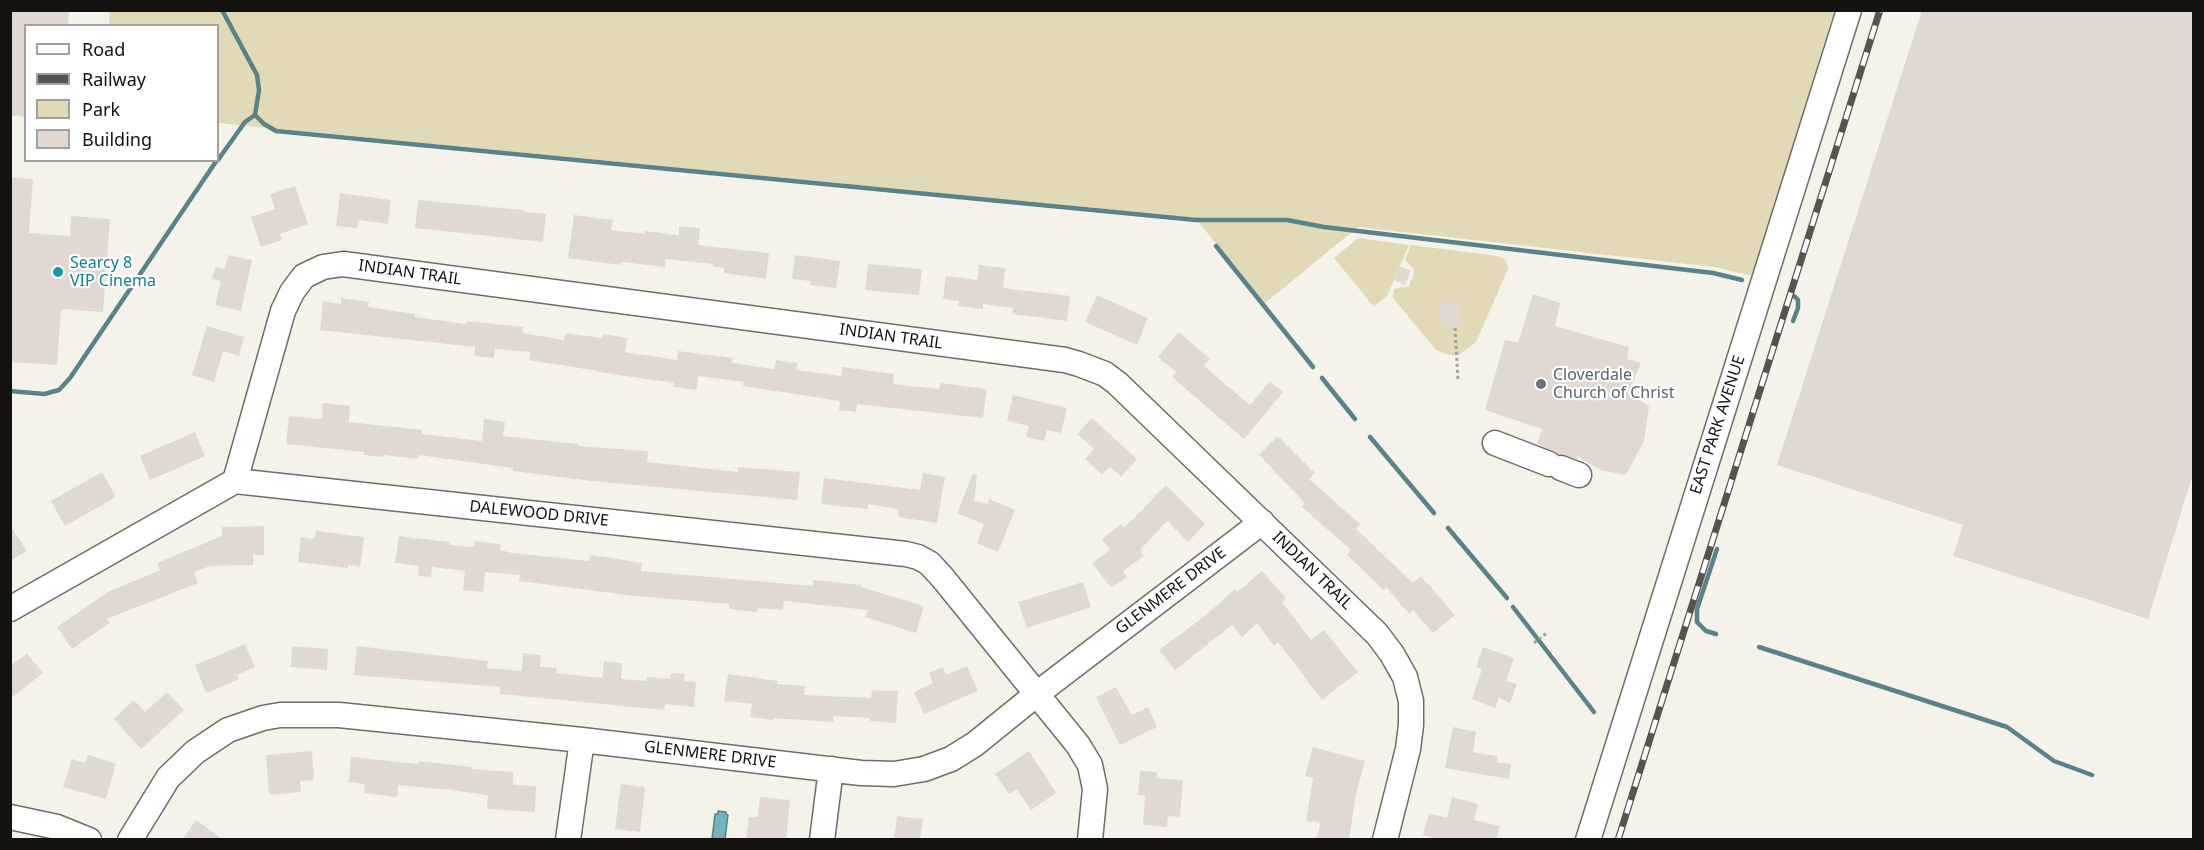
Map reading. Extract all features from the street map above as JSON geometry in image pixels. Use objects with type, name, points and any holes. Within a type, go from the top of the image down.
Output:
[{"type":"street","name":"EAST PARK AVENUE","points":[[1588,840],[1849,10]]},
{"type":"street","name":"INDIAN TRAIL","points":[[235,481],[283,311],[292,292],[304,276],[323,267],[344,264],[1053,358],[1079,364],[1117,382],[1377,634],[1392,654],[1405,677],[1411,701],[1411,725],[1408,749],[1385,840]]},
{"type":"street","points":[[1495,442],[1563,469]]},
{"type":"street","points":[[10,609],[235,481]]},
{"type":"street","name":"DALEWOOD DRIVE","points":[[235,481],[894,552],[918,557],[929,563],[942,577],[1078,745],[1090,765],[1095,789],[1090,840]]},
{"type":"street","name":"GLENMERE DRIVE","points":[[130,840],[168,778],[195,752],[228,730],[263,718],[280,715],[339,715],[582,740],[861,773],[894,774],[924,769],[951,759],[975,744],[1262,522]]},
{"type":"street","points":[[568,840],[582,740]]},
{"type":"street","points":[[822,840],[831,769]]},
{"type":"street","points":[[10,817],[57,827],[89,840]]},
{"type":"path","points":[[1455,328],[1458,380]]},
{"type":"path","points":[[1535,642],[1548,632]]},
{"type":"green space","points":[[110,10],[1834,11],[1753,276],[1714,267],[1358,227],[1265,303],[1195,218],[219,123],[219,24],[109,24]]},
{"type":"green space","points":[[1358,238],[1409,245],[1387,296],[1374,307],[1334,258]]},
{"type":"green space","points":[[1411,245],[1497,256],[1505,259],[1507,263],[1508,269],[1476,342],[1459,355],[1449,355],[1436,350],[1393,298],[1394,289],[1409,286],[1414,273],[1414,269],[1405,260]]},
{"type":"water","points":[[718,811],[726,812],[728,815],[725,839],[712,839],[715,814],[718,814]]},
{"type":"building","points":[[10,10],[69,10],[68,24],[24,24],[24,117],[10,115]]},
{"type":"building","points":[[1922,10],[2193,10],[2193,474],[2148,619],[1953,556],[1963,525],[1777,465]]},
{"type":"building","name":"Searcy 8 VIP Cinema","points":[[10,177],[33,179],[29,233],[70,236],[71,216],[110,219],[103,312],[61,309],[57,365],[10,362]]},
{"type":"building","points":[[295,186],[308,224],[280,234],[282,240],[261,247],[251,217],[275,209],[270,194]]},
{"type":"building","points":[[340,193],[391,200],[388,224],[358,220],[357,228],[336,226]]},
{"type":"building","points":[[418,200],[546,214],[543,242],[415,228]]},
{"type":"building","points":[[574,215],[613,220],[611,230],[645,234],[645,231],[679,235],[679,226],[700,228],[698,245],[769,253],[766,279],[724,273],[724,268],[713,266],[713,264],[666,259],[665,267],[621,262],[621,265],[568,258]]},
{"type":"building","points":[[228,255],[252,260],[241,311],[215,305],[221,281],[212,279],[215,267],[225,269]]},
{"type":"building","points":[[795,255],[840,261],[836,288],[810,285],[811,281],[792,279]]},
{"type":"building","points":[[868,264],[922,269],[919,295],[865,290]]},
{"type":"building","points":[[979,265],[1005,268],[1003,288],[1070,296],[1067,321],[1012,314],[1013,308],[983,304],[983,309],[958,306],[959,301],[943,299],[946,276],[977,280]]},
{"type":"building","points":[[1400,266],[1411,271],[1405,285],[1394,280]]},
{"type":"building","name":"Cloverdale Church of Christ","points":[[1533,294],[1560,303],[1555,326],[1629,347],[1627,359],[1641,363],[1628,393],[1649,406],[1644,441],[1626,475],[1601,470],[1578,457],[1577,459],[1559,454],[1537,444],[1542,429],[1485,410],[1505,340],[1518,343]]},
{"type":"building","points":[[1097,295],[1148,318],[1137,345],[1085,322]]},
{"type":"building","points":[[341,298],[369,302],[368,307],[415,314],[415,317],[466,324],[467,321],[523,327],[522,333],[564,340],[565,333],[602,338],[603,334],[627,338],[625,352],[677,360],[678,351],[733,358],[732,363],[774,369],[776,360],[798,363],[796,370],[841,376],[842,367],[894,374],[893,384],[939,389],[940,383],[987,389],[983,418],[857,404],[856,412],[839,410],[840,401],[743,386],[744,382],[698,376],[697,390],[674,387],[674,383],[529,360],[530,352],[495,349],[494,358],[475,356],[475,347],[320,330],[323,301],[341,304]]},
{"type":"building","points":[[1459,301],[1462,325],[1442,328],[1439,303]]},
{"type":"building","points":[[207,326],[244,337],[239,356],[223,351],[214,382],[192,375]]},
{"type":"building","points":[[1179,332],[1210,359],[1204,366],[1250,405],[1270,381],[1283,392],[1244,439],[1172,377],[1176,372],[1158,357]]},
{"type":"building","points":[[1013,395],[1067,408],[1061,433],[1047,430],[1044,441],[1026,437],[1029,426],[1007,421]]},
{"type":"building","points":[[323,403],[350,406],[349,422],[422,430],[422,434],[482,441],[484,419],[505,422],[503,436],[578,444],[578,446],[648,451],[647,462],[738,472],[738,467],[800,472],[797,500],[592,481],[513,471],[513,468],[419,455],[419,459],[383,455],[383,457],[364,455],[364,452],[286,444],[289,416],[322,419]]},
{"type":"building","points":[[1092,418],[1137,459],[1121,477],[1110,467],[1102,475],[1085,459],[1094,449],[1077,434]]},
{"type":"building","points":[[195,432],[205,456],[150,480],[140,456]]},
{"type":"building","points":[[1278,436],[1315,473],[1309,479],[1360,524],[1356,529],[1413,583],[1421,576],[1455,615],[1433,633],[1413,610],[1409,614],[1386,587],[1384,590],[1347,555],[1351,550],[1302,507],[1305,503],[1259,455]]},
{"type":"building","points":[[102,472],[116,497],[65,526],[51,501]]},
{"type":"building","points":[[923,473],[945,477],[937,523],[898,517],[899,509],[868,504],[868,509],[821,504],[824,478],[920,490]]},
{"type":"building","points":[[973,474],[977,475],[974,501],[988,504],[989,499],[1015,510],[998,552],[977,543],[984,524],[957,513]]},
{"type":"building","points":[[1166,485],[1205,524],[1188,542],[1167,521],[1140,550],[1144,556],[1123,571],[1127,577],[1111,588],[1092,563],[1110,550],[1102,539],[1121,524],[1124,528]]},
{"type":"building","points":[[10,525],[27,551],[10,561]]},
{"type":"building","points":[[264,526],[264,555],[253,555],[253,565],[210,566],[194,572],[198,583],[107,619],[110,623],[72,649],[57,627],[110,591],[160,570],[157,563],[222,536],[222,527]]},
{"type":"building","points":[[316,531],[364,537],[360,567],[348,565],[348,568],[298,562],[301,537],[315,539]]},
{"type":"building","points":[[399,536],[474,547],[475,541],[501,544],[500,550],[512,553],[589,561],[590,555],[612,558],[642,563],[641,571],[813,586],[813,580],[862,585],[861,587],[924,606],[916,633],[865,617],[868,610],[784,601],[783,610],[757,608],[757,612],[729,609],[729,604],[635,596],[519,581],[520,575],[485,572],[483,592],[463,590],[465,571],[432,567],[431,577],[418,576],[419,566],[395,563]]},
{"type":"building","points":[[1262,571],[1286,598],[1282,602],[1311,640],[1324,630],[1358,672],[1322,700],[1278,642],[1274,646],[1257,623],[1242,637],[1232,625],[1175,670],[1159,650],[1205,616],[1235,589],[1237,592]]},
{"type":"building","points":[[1083,582],[1091,607],[1027,628],[1018,602]]},
{"type":"building","points":[[245,644],[255,667],[237,675],[239,679],[206,693],[195,665]]},
{"type":"building","points":[[292,646],[328,649],[327,670],[291,667]]},
{"type":"building","points":[[357,646],[488,661],[487,668],[522,671],[523,653],[541,655],[540,667],[557,668],[556,673],[602,678],[604,661],[622,663],[621,679],[646,681],[647,677],[670,679],[671,673],[685,674],[684,681],[696,682],[694,707],[665,704],[664,710],[500,694],[500,687],[354,675]]},
{"type":"building","points":[[1483,647],[1514,658],[1506,681],[1517,684],[1510,703],[1499,698],[1495,708],[1472,699],[1482,669],[1476,667]]},
{"type":"building","points":[[27,653],[43,673],[10,699],[10,666]]},
{"type":"building","points":[[967,666],[978,691],[924,714],[914,692],[933,683],[929,673],[943,667],[946,675]]},
{"type":"building","points":[[728,674],[778,681],[777,684],[805,686],[804,695],[871,698],[872,690],[898,691],[896,723],[870,721],[870,718],[833,716],[833,722],[750,717],[752,704],[724,701]]},
{"type":"building","points":[[1116,687],[1132,715],[1148,707],[1157,727],[1120,745],[1096,697]]},
{"type":"building","points":[[167,692],[184,710],[141,749],[114,719],[134,700],[145,712]]},
{"type":"building","points":[[1453,727],[1476,732],[1473,752],[1498,756],[1497,762],[1511,764],[1509,779],[1445,768]]},
{"type":"building","points":[[1313,747],[1365,761],[1356,794],[1349,840],[1317,838],[1320,823],[1306,821],[1313,778],[1305,776]]},
{"type":"building","points":[[312,751],[314,780],[300,781],[301,792],[269,795],[266,755]]},
{"type":"building","points":[[1029,751],[1056,793],[1031,810],[1017,789],[1009,794],[995,774]]},
{"type":"building","points":[[88,755],[116,764],[106,799],[63,787],[72,759],[85,763]]},
{"type":"building","points":[[351,757],[418,764],[419,761],[513,772],[513,785],[536,786],[535,812],[487,809],[488,795],[451,790],[398,785],[397,797],[364,793],[365,784],[349,782]]},
{"type":"building","points":[[1140,771],[1157,772],[1156,778],[1183,780],[1180,817],[1168,816],[1167,827],[1143,825],[1145,796],[1138,795]]},
{"type":"building","points":[[621,784],[645,787],[640,832],[615,829]]},
{"type":"building","points":[[760,797],[790,800],[786,840],[746,840],[749,817],[758,817]]},
{"type":"building","points":[[1452,797],[1478,804],[1474,820],[1500,826],[1496,840],[1439,840],[1423,835],[1429,813],[1447,818]]},
{"type":"building","points":[[897,816],[923,819],[920,840],[894,840]]},
{"type":"building","points":[[196,820],[224,840],[182,840]]},
{"type":"waterway","points":[[222,10],[257,75],[259,90],[255,115]]},
{"type":"waterway","points":[[255,115],[276,131],[1196,220],[1287,220],[1324,227],[1713,273],[1742,280]]},
{"type":"waterway","points":[[219,159],[245,122],[255,115]]},
{"type":"waterway","points":[[10,391],[44,394],[59,390],[70,378],[216,162]]},
{"type":"waterway","points":[[1216,246],[1313,367]]},
{"type":"waterway","points":[[1793,321],[1798,308],[1798,300],[1794,296]]},
{"type":"waterway","points":[[1322,378],[1355,419]]},
{"type":"waterway","points":[[1370,437],[1434,513]]},
{"type":"waterway","points":[[1448,528],[1507,598]]},
{"type":"waterway","points":[[1716,634],[1706,631],[1697,622],[1697,609],[1717,549]]},
{"type":"waterway","points":[[1513,607],[1594,712]]},
{"type":"waterway","points":[[1759,647],[2007,727],[2054,761],[2092,775]]},
{"type":"railway","points":[[1618,840],[1880,10]]},
{"type":"place","name":"Searcy 8 VIP Cinema","points":[[58,272]]},
{"type":"place","name":"Cloverdale Church of Christ","points":[[1541,384]]}]
